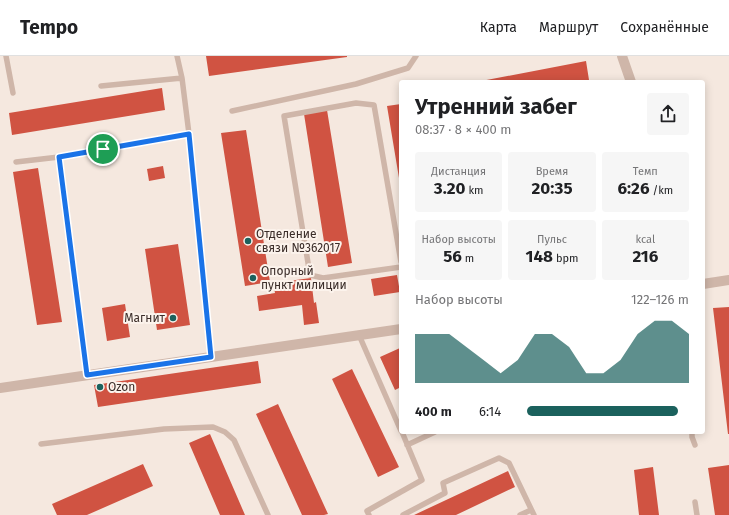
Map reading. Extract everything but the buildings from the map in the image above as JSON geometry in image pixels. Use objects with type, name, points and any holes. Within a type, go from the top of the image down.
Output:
[{"type":"street","points":[[622,56],[629,80]]},
{"type":"street","points":[[705,284],[729,280]]},
{"type":"street","points":[[0,388],[399,329]]},
{"type":"lane","points":[[6,56],[13,93]]},
{"type":"lane","points":[[177,56],[182,78],[189,134],[211,357]]},
{"type":"lane","points":[[232,111],[356,84],[408,68],[416,56]]},
{"type":"lane","points":[[101,86],[182,78]]},
{"type":"lane","points":[[399,250],[374,104],[356,103],[284,116],[310,275],[323,278],[399,267]]},
{"type":"lane","points":[[16,162],[59,157],[189,134]]},
{"type":"lane","points":[[59,157],[87,375]]},
{"type":"lane","points":[[359,335],[399,426]]},
{"type":"lane","points":[[41,444],[164,429],[213,427],[225,432],[234,440],[268,515]]},
{"type":"lane","points":[[369,515],[367,511],[422,480],[402,434]]},
{"type":"lane","points":[[407,445],[431,434]]},
{"type":"lane","points":[[692,434],[695,445]]},
{"type":"lane","points":[[403,515],[445,493],[443,483],[499,458],[509,463],[533,512],[520,515]]},
{"type":"lane","points":[[695,502],[697,515]]},
{"type":"place","name":"Отделение связи №362017","points":[[248,241]]},
{"type":"place","name":"Опорный пункт милиции","points":[[253,278]]},
{"type":"place","name":"Магнит","points":[[173,318]]},
{"type":"place","name":"Ozon","points":[[100,387]]},
{"type":"route","points":[[189,134],[211,357],[87,375],[59,157],[103,149],[189,134]]}]
